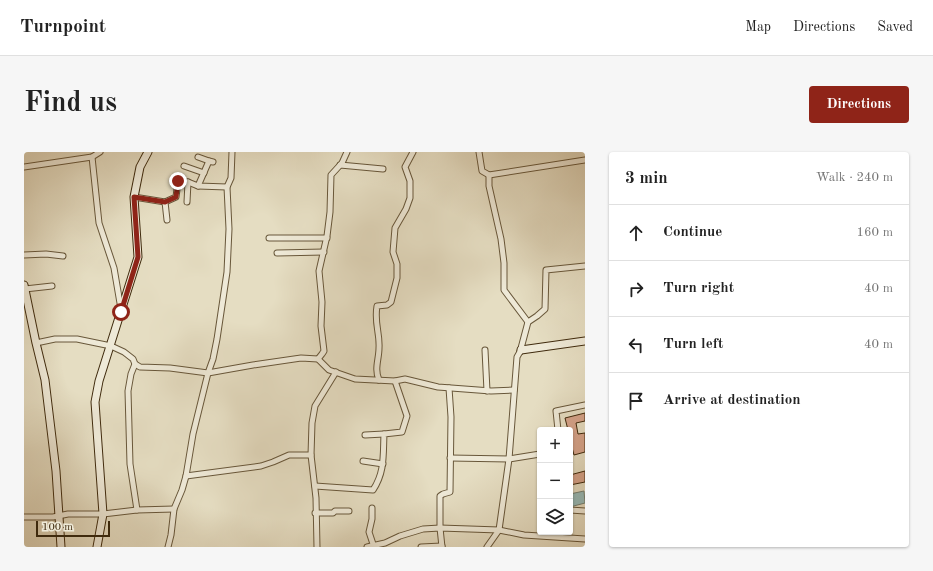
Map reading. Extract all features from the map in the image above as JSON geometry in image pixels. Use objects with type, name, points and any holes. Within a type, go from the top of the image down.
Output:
[{"type":"street","points":[[24,167],[92,157],[100,152]]},
{"type":"street","points":[[97,547],[103,514],[95,402],[99,381],[138,257],[134,197],[140,167],[148,152]]},
{"type":"street","points":[[168,547],[174,510],[186,476],[193,434],[217,340],[227,272],[227,187],[231,178],[232,152]]},
{"type":"street","points":[[318,359],[324,351],[321,326],[322,302],[319,271],[324,252],[330,212],[331,175],[345,158],[347,152]]},
{"type":"street","points":[[379,380],[377,376],[379,348],[375,317],[377,306],[387,305],[391,302],[397,264],[393,252],[395,228],[406,209],[410,198],[410,181],[405,167],[413,152]]},
{"type":"street","points":[[479,152],[482,171],[489,175],[585,160]]},
{"type":"street","points":[[92,157],[99,223],[114,268],[121,312]]},
{"type":"street","points":[[198,157],[211,161],[198,186]]},
{"type":"street","points":[[340,165],[383,169]]},
{"type":"street","points":[[184,166],[204,173]]},
{"type":"street","points":[[489,175],[489,186],[501,239],[504,263],[504,290],[528,322]]},
{"type":"street","points":[[134,197],[165,202],[176,197],[178,181],[188,182],[198,186],[227,187]]},
{"type":"street","points":[[187,202],[188,182]]},
{"type":"street","points":[[165,202],[167,220]]},
{"type":"street","points":[[269,238],[326,238]]},
{"type":"street","points":[[278,253],[324,252]]},
{"type":"street","points":[[24,255],[46,254],[63,256]]},
{"type":"street","points":[[487,547],[499,530],[509,459],[517,357],[520,352],[528,322],[545,309],[546,270],[585,266]]},
{"type":"street","points":[[52,286],[24,287],[45,380],[50,414],[56,471],[60,547]]},
{"type":"street","points":[[36,343],[55,339],[77,339],[111,346],[124,352],[135,364],[140,366],[208,373],[280,360],[301,358],[318,359],[329,370],[355,379],[395,381],[405,379],[438,387],[486,391],[514,390]]},
{"type":"street","points":[[520,352],[585,341]]},
{"type":"street","points":[[486,350],[486,391]]},
{"type":"street","points":[[135,364],[128,391],[130,464],[137,510]]},
{"type":"street","points":[[317,547],[315,486],[311,455],[312,423],[315,406],[336,372]]},
{"type":"street","points":[[365,435],[402,432],[407,416],[395,381]]},
{"type":"street","points":[[421,547],[442,547],[440,528],[440,496],[450,492],[451,417],[449,388]]},
{"type":"street","points":[[558,427],[556,411],[585,405]]},
{"type":"street","points":[[315,486],[373,490],[379,480],[383,464],[384,434]]},
{"type":"street","points":[[450,458],[509,459],[537,454]]},
{"type":"street","points":[[186,476],[260,466],[289,455],[311,455]]},
{"type":"street","points":[[363,461],[383,464]]},
{"type":"street","points":[[372,508],[372,519],[369,532],[374,546]]},
{"type":"street","points":[[24,517],[53,517],[68,514],[103,514],[137,510],[174,510]]},
{"type":"street","points":[[573,510],[585,511]]},
{"type":"street","points":[[315,513],[333,514],[335,511],[349,511]]},
{"type":"street","points":[[367,547],[385,543],[400,536],[423,529],[440,528],[499,530],[524,535],[585,539]]},
{"type":"water","points":[[584,491],[585,503],[573,506],[573,493]]},
{"type":"building","points":[[585,413],[585,421],[576,423],[578,434],[585,433],[585,452],[574,455],[573,427],[567,427],[565,418]]},
{"type":"building","points":[[585,471],[585,482],[573,484],[573,474]]},
{"type":"route","points":[[121,312],[138,257],[134,197],[165,202],[176,197],[176,186],[178,181]]}]
